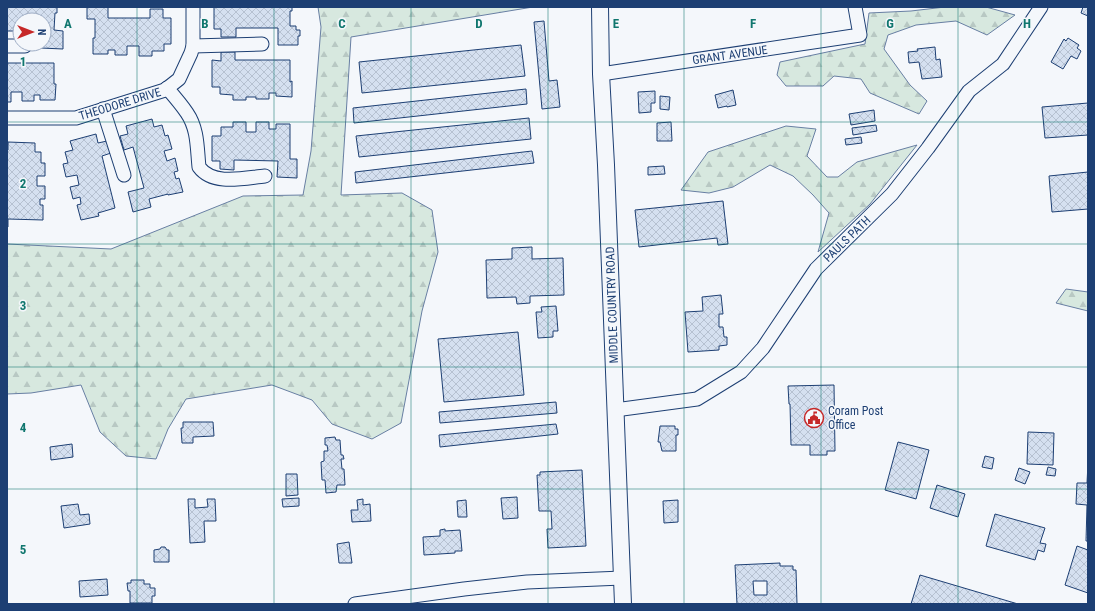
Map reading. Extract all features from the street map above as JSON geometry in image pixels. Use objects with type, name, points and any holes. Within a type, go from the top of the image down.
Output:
[{"type":"main road","name":"MIDDLE COUNTRY ROAD","points":[[600,7],[601,74],[606,165],[623,604]]},
{"type":"street","name":"THEODORE DRIVE","points":[[7,118],[76,118],[167,88],[179,79],[193,46],[193,7]]},
{"type":"street","name":"GRANT AVENUE","points":[[601,74],[860,36],[855,7]]},
{"type":"street","name":"PAULS PATH","points":[[615,410],[697,399],[741,372],[763,348],[816,269],[892,194],[970,91],[1003,64],[1041,7]]},
{"type":"street","points":[[193,46],[262,44]]},
{"type":"street","points":[[167,88],[187,113],[192,123],[196,135],[199,166],[202,171],[216,179],[265,176]]},
{"type":"street","points":[[103,109],[124,175]]},
{"type":"street","points":[[355,604],[527,582],[622,578]]},
{"type":"green space","points":[[318,7],[533,7],[351,37],[341,195],[402,193],[432,210],[438,252],[422,311],[401,423],[372,439],[332,424],[312,400],[272,385],[186,399],[168,429],[156,459],[126,456],[100,432],[81,385],[31,393],[7,394],[7,244],[111,249],[243,196],[303,195],[311,151],[321,27]]},
{"type":"green space","points":[[945,7],[986,7],[1015,15],[987,35],[956,21],[916,25],[888,35],[884,49],[910,85],[927,101],[919,114],[870,93],[861,79],[834,76],[823,86],[786,86],[777,75],[780,62],[865,44],[869,13],[911,11]]},
{"type":"green space","points":[[786,126],[816,129],[807,156],[827,177],[838,177],[857,162],[917,145],[870,204],[818,252],[829,213],[793,176],[770,165],[733,187],[709,193],[681,190],[708,152]]},
{"type":"green space","points":[[1066,289],[1088,292],[1088,311],[1056,303]]},
{"type":"building","points":[[7,7],[57,7],[57,13],[55,13],[54,30],[63,31],[63,49],[52,48],[52,12],[12,12],[12,31],[7,31]]},
{"type":"building","points":[[87,7],[108,7],[108,18],[150,18],[150,9],[163,9],[163,18],[171,18],[171,44],[164,44],[164,51],[152,51],[152,56],[139,56],[139,46],[127,46],[127,55],[115,55],[115,50],[108,50],[108,54],[93,54],[95,19],[87,19]]},
{"type":"building","points":[[214,7],[292,7],[292,11],[290,11],[290,26],[296,26],[296,30],[300,30],[298,45],[278,45],[278,28],[236,28],[236,37],[221,37],[221,29],[214,29]]},
{"type":"building","points":[[1083,7],[1088,7],[1088,16],[1081,13]]},
{"type":"building","points":[[544,21],[549,81],[557,80],[560,107],[542,109],[534,22]]},
{"type":"building","points":[[1068,38],[1079,45],[1077,48],[1081,51],[1077,59],[1071,56],[1063,69],[1051,62],[1064,39],[1066,41]]},
{"type":"building","points":[[521,45],[525,76],[362,93],[359,62]]},
{"type":"building","points":[[935,47],[936,60],[940,59],[942,77],[922,79],[919,62],[909,63],[908,52],[918,51],[917,49]]},
{"type":"building","points":[[221,52],[235,52],[235,60],[290,60],[292,97],[276,96],[276,93],[269,93],[269,99],[246,97],[246,100],[233,100],[233,95],[220,94],[220,87],[212,87],[212,60],[221,61]]},
{"type":"building","points":[[7,63],[54,63],[54,84],[56,84],[55,100],[40,100],[40,95],[34,95],[34,101],[22,101],[22,92],[11,92],[11,102],[7,102]]},
{"type":"building","points":[[526,89],[527,104],[354,123],[353,108]]},
{"type":"building","points":[[733,90],[736,105],[718,108],[715,95]]},
{"type":"building","points":[[655,91],[655,103],[651,103],[651,112],[639,113],[638,92]]},
{"type":"building","points":[[660,96],[670,97],[669,110],[660,109]]},
{"type":"building","points":[[1088,103],[1088,135],[1045,138],[1042,107]]},
{"type":"building","points":[[874,110],[875,121],[851,125],[849,114]]},
{"type":"building","points":[[529,118],[531,139],[359,157],[356,136]]},
{"type":"building","points":[[152,119],[154,127],[162,125],[165,136],[168,135],[172,149],[164,151],[167,161],[175,158],[178,171],[174,172],[176,179],[179,178],[183,192],[149,199],[151,207],[133,212],[128,192],[144,188],[133,147],[124,150],[120,136],[128,134],[126,126]]},
{"type":"building","points":[[233,122],[246,122],[246,132],[256,132],[256,122],[269,122],[269,129],[276,129],[276,124],[290,124],[290,159],[297,159],[297,178],[277,177],[278,161],[234,160],[234,170],[220,169],[220,161],[212,161],[212,136],[221,136],[221,127],[233,127]]},
{"type":"building","points":[[671,122],[672,141],[657,141],[657,123]]},
{"type":"building","points":[[876,125],[877,131],[853,135],[852,128]]},
{"type":"building","points":[[96,134],[98,143],[107,141],[111,153],[102,156],[115,208],[98,213],[99,216],[81,220],[77,205],[81,204],[80,197],[73,199],[70,187],[79,185],[77,175],[66,177],[63,164],[68,163],[65,152],[73,150],[70,141]]},
{"type":"building","points":[[861,137],[862,143],[846,145],[845,139]]},
{"type":"building","points":[[8,142],[35,143],[35,152],[41,152],[41,163],[45,163],[45,176],[37,176],[37,186],[45,186],[45,199],[40,199],[40,205],[43,205],[43,220],[8,219],[7,227]]},
{"type":"building","points":[[532,151],[534,163],[356,183],[355,172]]},
{"type":"building","points":[[664,166],[665,174],[648,175],[648,167]]},
{"type":"building","points":[[1088,172],[1088,209],[1052,212],[1049,176]]},
{"type":"building","points":[[723,201],[728,244],[718,245],[717,238],[639,247],[635,210]]},
{"type":"building","points":[[532,247],[532,259],[563,258],[564,295],[530,296],[530,303],[517,304],[516,297],[487,298],[486,260],[512,259],[512,248]]},
{"type":"building","points":[[721,295],[723,314],[719,314],[719,327],[723,327],[724,337],[727,337],[727,345],[719,346],[719,350],[688,352],[685,312],[703,311],[702,297]]},
{"type":"building","points":[[556,306],[558,331],[553,331],[553,337],[538,338],[536,312],[542,312],[541,307]]},
{"type":"building","points":[[518,332],[524,395],[444,402],[438,339]]},
{"type":"building","points":[[834,385],[835,451],[827,451],[827,455],[810,455],[810,445],[791,445],[788,386]]},
{"type":"building","points":[[556,402],[557,413],[440,423],[439,412]]},
{"type":"building","points":[[183,422],[213,422],[214,436],[193,437],[193,443],[182,443],[181,428],[183,428]]},
{"type":"building","points":[[556,424],[558,434],[440,447],[439,435]]},
{"type":"building","points":[[660,426],[675,426],[675,429],[678,429],[678,435],[676,435],[676,451],[662,451],[660,442],[658,442]]},
{"type":"building","points":[[1028,432],[1054,433],[1053,465],[1027,464]]},
{"type":"building","points":[[335,437],[336,440],[340,440],[341,455],[343,455],[344,459],[341,459],[342,469],[344,469],[345,485],[337,485],[336,492],[326,493],[325,480],[322,480],[321,462],[324,461],[324,451],[328,451],[327,445],[325,445],[325,438]]},
{"type":"building","points":[[898,442],[929,450],[916,499],[885,490]]},
{"type":"building","points":[[72,444],[73,457],[51,460],[50,447]]},
{"type":"building","points":[[985,456],[994,458],[992,469],[982,467]]},
{"type":"building","points":[[1088,463],[1088,541],[1086,541],[1087,505],[1076,504],[1077,483],[1087,483]]},
{"type":"building","points":[[1048,467],[1056,469],[1055,476],[1046,475]]},
{"type":"building","points":[[1019,468],[1030,472],[1025,484],[1015,480]]},
{"type":"building","points":[[582,470],[586,546],[548,548],[547,529],[552,529],[551,511],[539,511],[537,475],[540,475],[540,472]]},
{"type":"building","points":[[286,474],[297,474],[298,495],[286,496]]},
{"type":"building","points":[[937,485],[965,494],[958,517],[930,508]]},
{"type":"building","points":[[517,497],[518,518],[503,519],[501,498]]},
{"type":"building","points":[[299,498],[299,506],[283,507],[282,499]]},
{"type":"building","points":[[188,499],[195,499],[195,508],[208,507],[207,499],[215,499],[216,521],[204,521],[205,542],[190,543]]},
{"type":"building","points":[[363,499],[363,505],[370,504],[371,521],[352,522],[351,510],[358,510],[357,500]]},
{"type":"building","points":[[466,500],[467,517],[458,517],[457,501]]},
{"type":"building","points":[[678,500],[678,522],[664,523],[663,501]]},
{"type":"building","points":[[78,504],[80,515],[89,514],[90,524],[64,528],[61,506]]},
{"type":"building","points":[[995,514],[1045,528],[1040,543],[1046,544],[1044,552],[1038,550],[1035,560],[986,546]]},
{"type":"building","points":[[445,529],[445,531],[460,530],[462,551],[455,551],[455,553],[424,555],[423,537],[440,536],[440,530]]},
{"type":"building","points":[[349,542],[352,563],[339,563],[337,544]]},
{"type":"building","points":[[1077,546],[1088,550],[1088,593],[1065,585]]},
{"type":"building","points":[[161,547],[165,547],[169,550],[169,562],[154,562],[154,550],[160,549]]},
{"type":"building","points":[[780,563],[780,566],[793,566],[793,570],[796,570],[797,604],[737,604],[735,565]],"holes":[[[753,581],[767,581],[767,595],[754,595]]]},
{"type":"building","points":[[920,575],[1018,604],[911,604]]},
{"type":"building","points":[[107,579],[108,595],[80,597],[79,581]]},
{"type":"building","points":[[131,580],[144,580],[144,584],[150,584],[150,588],[155,588],[155,596],[152,596],[152,603],[130,603],[130,591],[128,591],[127,583],[131,583]]},
{"type":"place","name":"Coram Post Office","points":[[814,418]]}]
